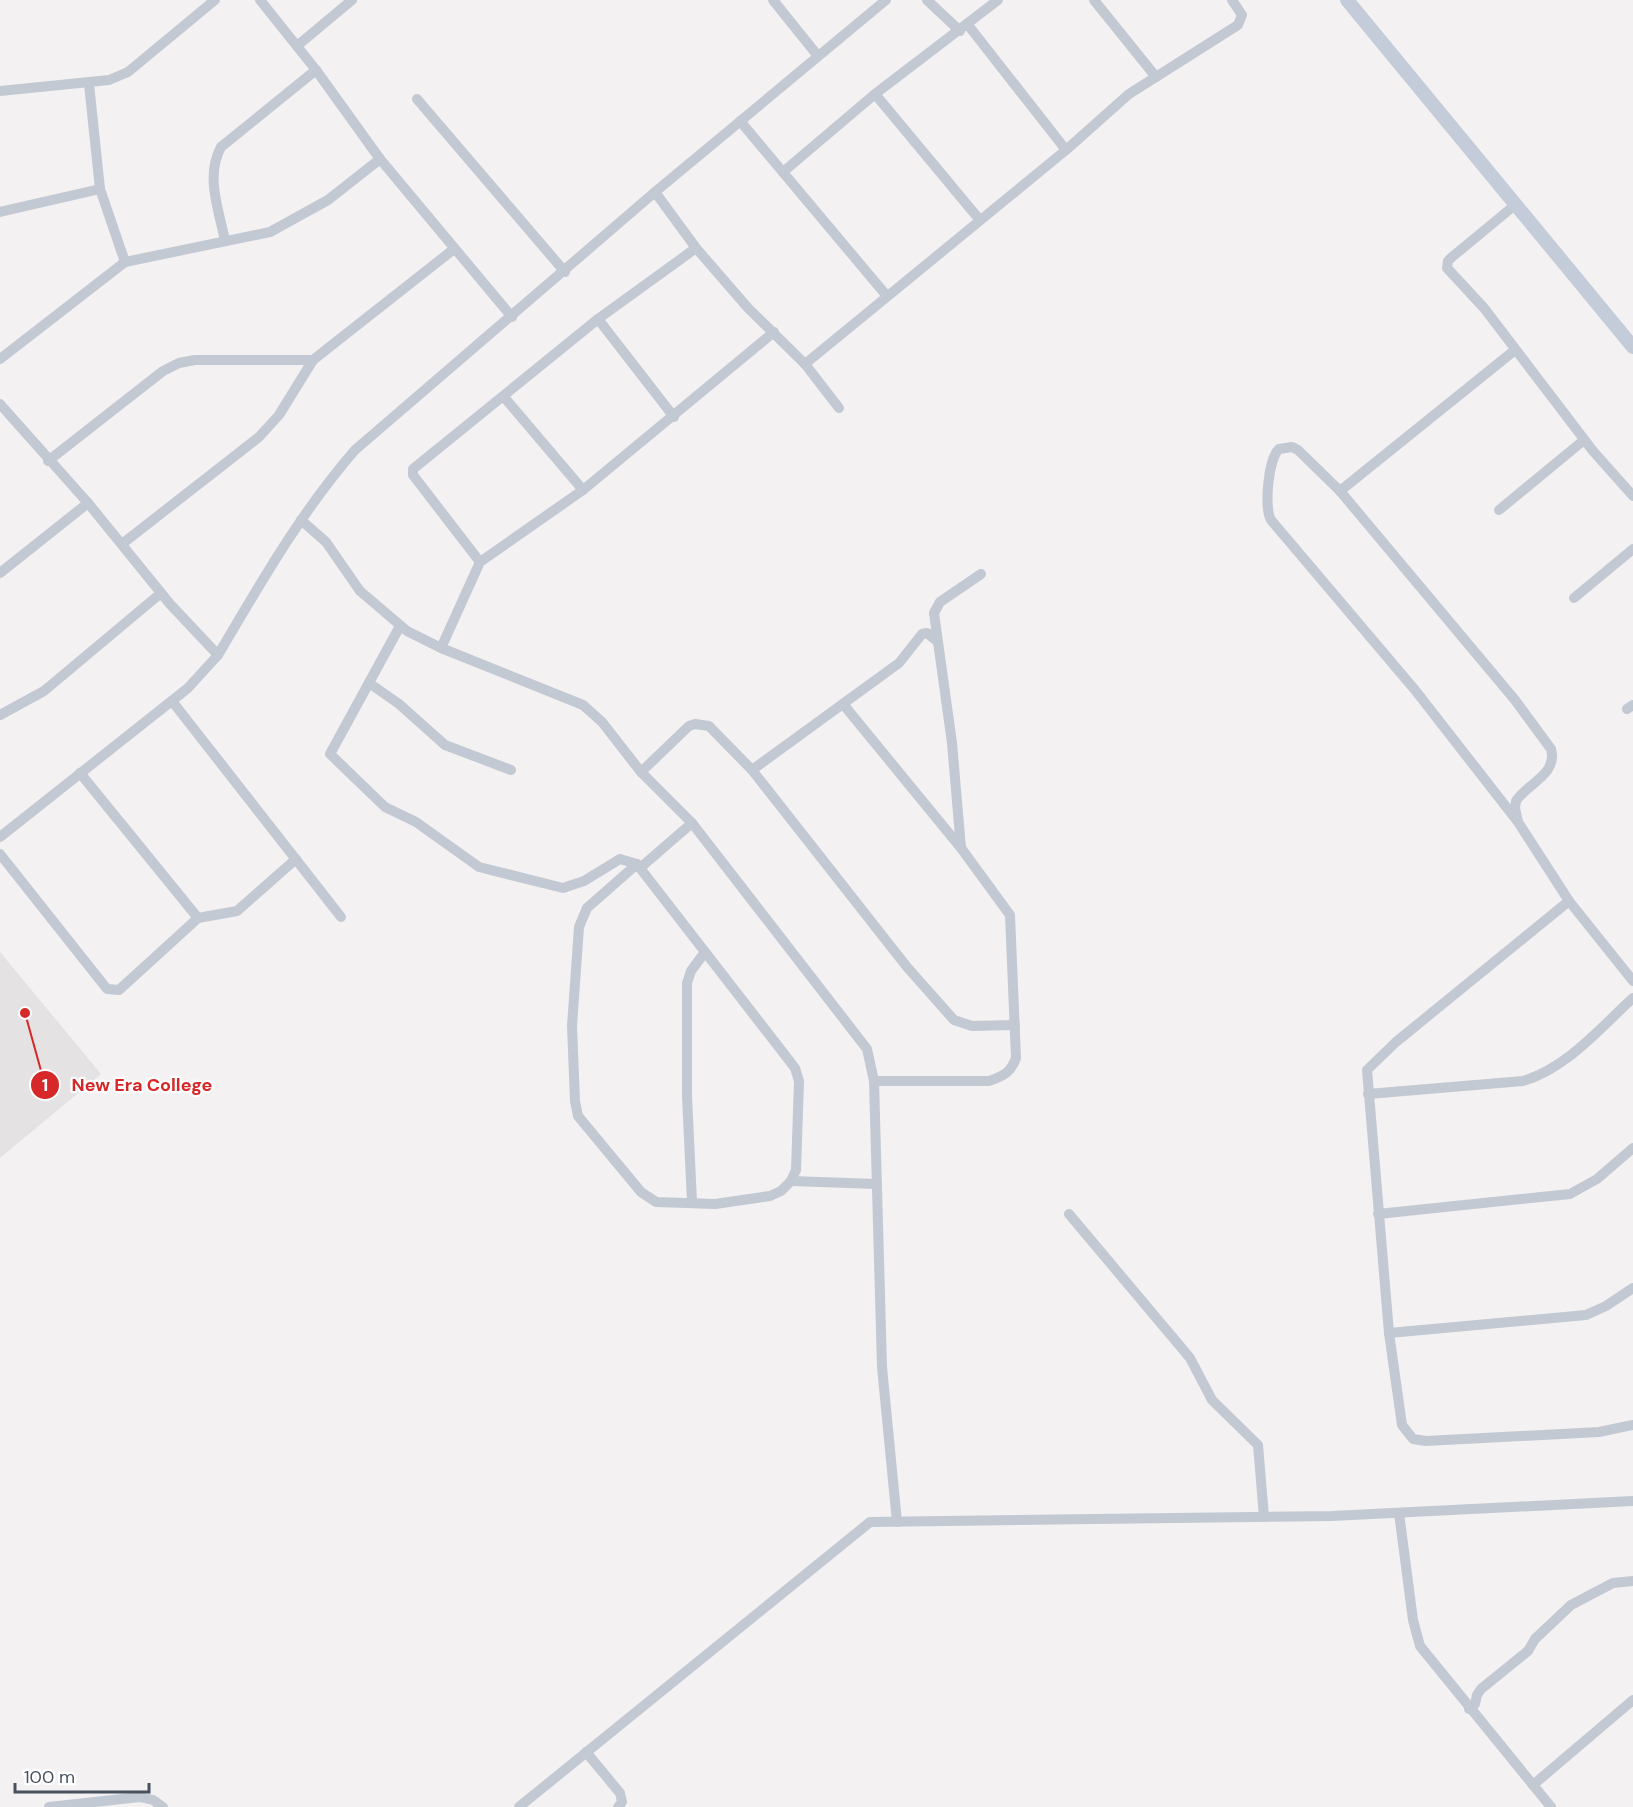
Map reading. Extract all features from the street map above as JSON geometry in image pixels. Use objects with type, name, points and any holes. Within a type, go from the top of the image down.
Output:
[{"type":"street","points":[[0,91],[48,85],[89,84],[110,80],[128,72],[215,0]]},
{"type":"street","points":[[260,0],[316,70],[380,159],[512,317]]},
{"type":"street","points":[[297,46],[352,0]]},
{"type":"street","points":[[773,0],[818,56]]},
{"type":"street","points":[[0,837],[188,688],[218,655],[301,520],[330,478],[355,450],[565,272],[655,192],[886,0]]},
{"type":"street","points":[[927,0],[964,28],[1066,150]]},
{"type":"street","points":[[783,172],[875,94],[998,0]]},
{"type":"street","points":[[1094,0],[1156,77]]},
{"type":"street","points":[[805,364],[979,219],[1066,150],[1121,100],[1240,22],[1241,12],[1232,0]]},
{"type":"street","points":[[1347,0],[1633,347]]},
{"type":"street","points":[[225,241],[212,174],[214,160],[221,147],[316,70]]},
{"type":"street","points":[[89,84],[100,189],[125,262]]},
{"type":"street","points":[[875,94],[979,219]]},
{"type":"street","points":[[417,99],[565,272]]},
{"type":"street","points":[[740,121],[886,296]]},
{"type":"street","points":[[0,359],[125,262],[270,232],[298,219],[328,200],[380,159]]},
{"type":"street","points":[[0,212],[100,189]]},
{"type":"street","points":[[655,192],[696,248],[748,308],[805,364],[839,408]]},
{"type":"street","points":[[1515,205],[1452,257],[1447,265],[1484,308],[1584,440],[1633,496]]},
{"type":"street","points":[[480,562],[412,471],[598,319],[696,248]]},
{"type":"street","points":[[122,544],[259,436],[279,416],[313,360],[454,249]]},
{"type":"street","points":[[598,319],[674,417]]},
{"type":"street","points":[[441,648],[480,562],[583,490],[774,332]]},
{"type":"street","points":[[1340,490],[1515,350]]},
{"type":"street","points":[[48,461],[163,371],[179,363],[195,360],[313,360]]},
{"type":"street","points":[[504,397],[583,490]]},
{"type":"street","points":[[0,404],[4,416],[88,503],[161,593],[218,655]]},
{"type":"street","points":[[1499,510],[1584,440]]},
{"type":"street","points":[[1518,822],[1516,801],[1550,769],[1553,756],[1551,749],[1515,700],[1340,490],[1304,454],[1292,447],[1275,452],[1271,464],[1269,515],[1422,698],[1518,822],[1569,901],[1633,981]]},
{"type":"street","points":[[0,573],[88,503]]},
{"type":"street","points":[[301,520],[326,542],[360,591],[400,626],[441,648],[583,705],[602,722],[641,771],[692,823],[867,1048],[874,1081],[882,1367],[897,1522]]},
{"type":"street","points":[[1574,598],[1633,549]]},
{"type":"street","points":[[961,848],[952,742],[934,613],[936,606],[981,574]]},
{"type":"street","points":[[0,715],[44,691],[161,593]]},
{"type":"street","points":[[400,626],[330,754],[385,807],[416,822],[479,867],[548,885],[572,887],[620,859],[638,866],[795,1068],[799,1081],[798,1155],[791,1180],[781,1191],[770,1196],[715,1204],[656,1202],[647,1198],[578,1116],[575,1108],[572,1026],[582,918],[587,908],[638,866],[692,823]]},
{"type":"street","points":[[752,770],[899,663],[922,634],[933,636],[937,641]]},
{"type":"street","points":[[369,683],[399,704],[445,745],[511,770]]},
{"type":"street","points":[[172,701],[340,917]]},
{"type":"street","points":[[843,704],[961,848],[1010,915],[1016,1058],[1012,1068],[999,1078],[989,1081],[874,1081]]},
{"type":"street","points":[[641,771],[689,726],[695,724],[709,726],[752,770],[907,967],[954,1020],[963,1026],[1015,1025]]},
{"type":"street","points":[[80,773],[198,918]]},
{"type":"street","points":[[0,854],[107,988],[112,991],[119,990],[198,918],[237,911],[296,859]]},
{"type":"street","points":[[1569,901],[1371,1064],[1367,1070],[1389,1333],[1402,1425],[1413,1439],[1426,1441],[1599,1432],[1633,1425]]},
{"type":"street","points":[[692,1202],[687,1096],[687,983],[691,971],[705,952]]},
{"type":"street","points":[[1368,1094],[1523,1081],[1541,1076],[1559,1064],[1633,998]]},
{"type":"street","points":[[1378,1214],[1570,1194],[1597,1179],[1633,1148]]},
{"type":"street","points":[[791,1180],[876,1184]]},
{"type":"street","points":[[1069,1215],[1190,1358],[1212,1400],[1258,1445],[1264,1517]]},
{"type":"street","points":[[1389,1333],[1586,1315],[1606,1306],[1633,1288]]},
{"type":"street","points":[[519,1807],[870,1522],[1399,1514],[1633,1501]]},
{"type":"street","points":[[1399,1514],[1416,1635],[1424,1652],[1551,1807]]},
{"type":"street","points":[[1469,1709],[1475,1704],[1476,1695],[1481,1689],[1528,1651],[1535,1639],[1571,1605],[1613,1583],[1633,1581]]},
{"type":"street","points":[[1533,1785],[1633,1700]]},
{"type":"street","points":[[586,1752],[620,1792],[622,1802],[618,1807]]},
{"type":"street","points":[[49,1807],[140,1797],[153,1800],[163,1807]]},
{"type":"shaded area","points":[[0,952],[101,1074],[0,1158]]},
{"type":"place","name":"New Era College","points":[[25,1013]]}]
